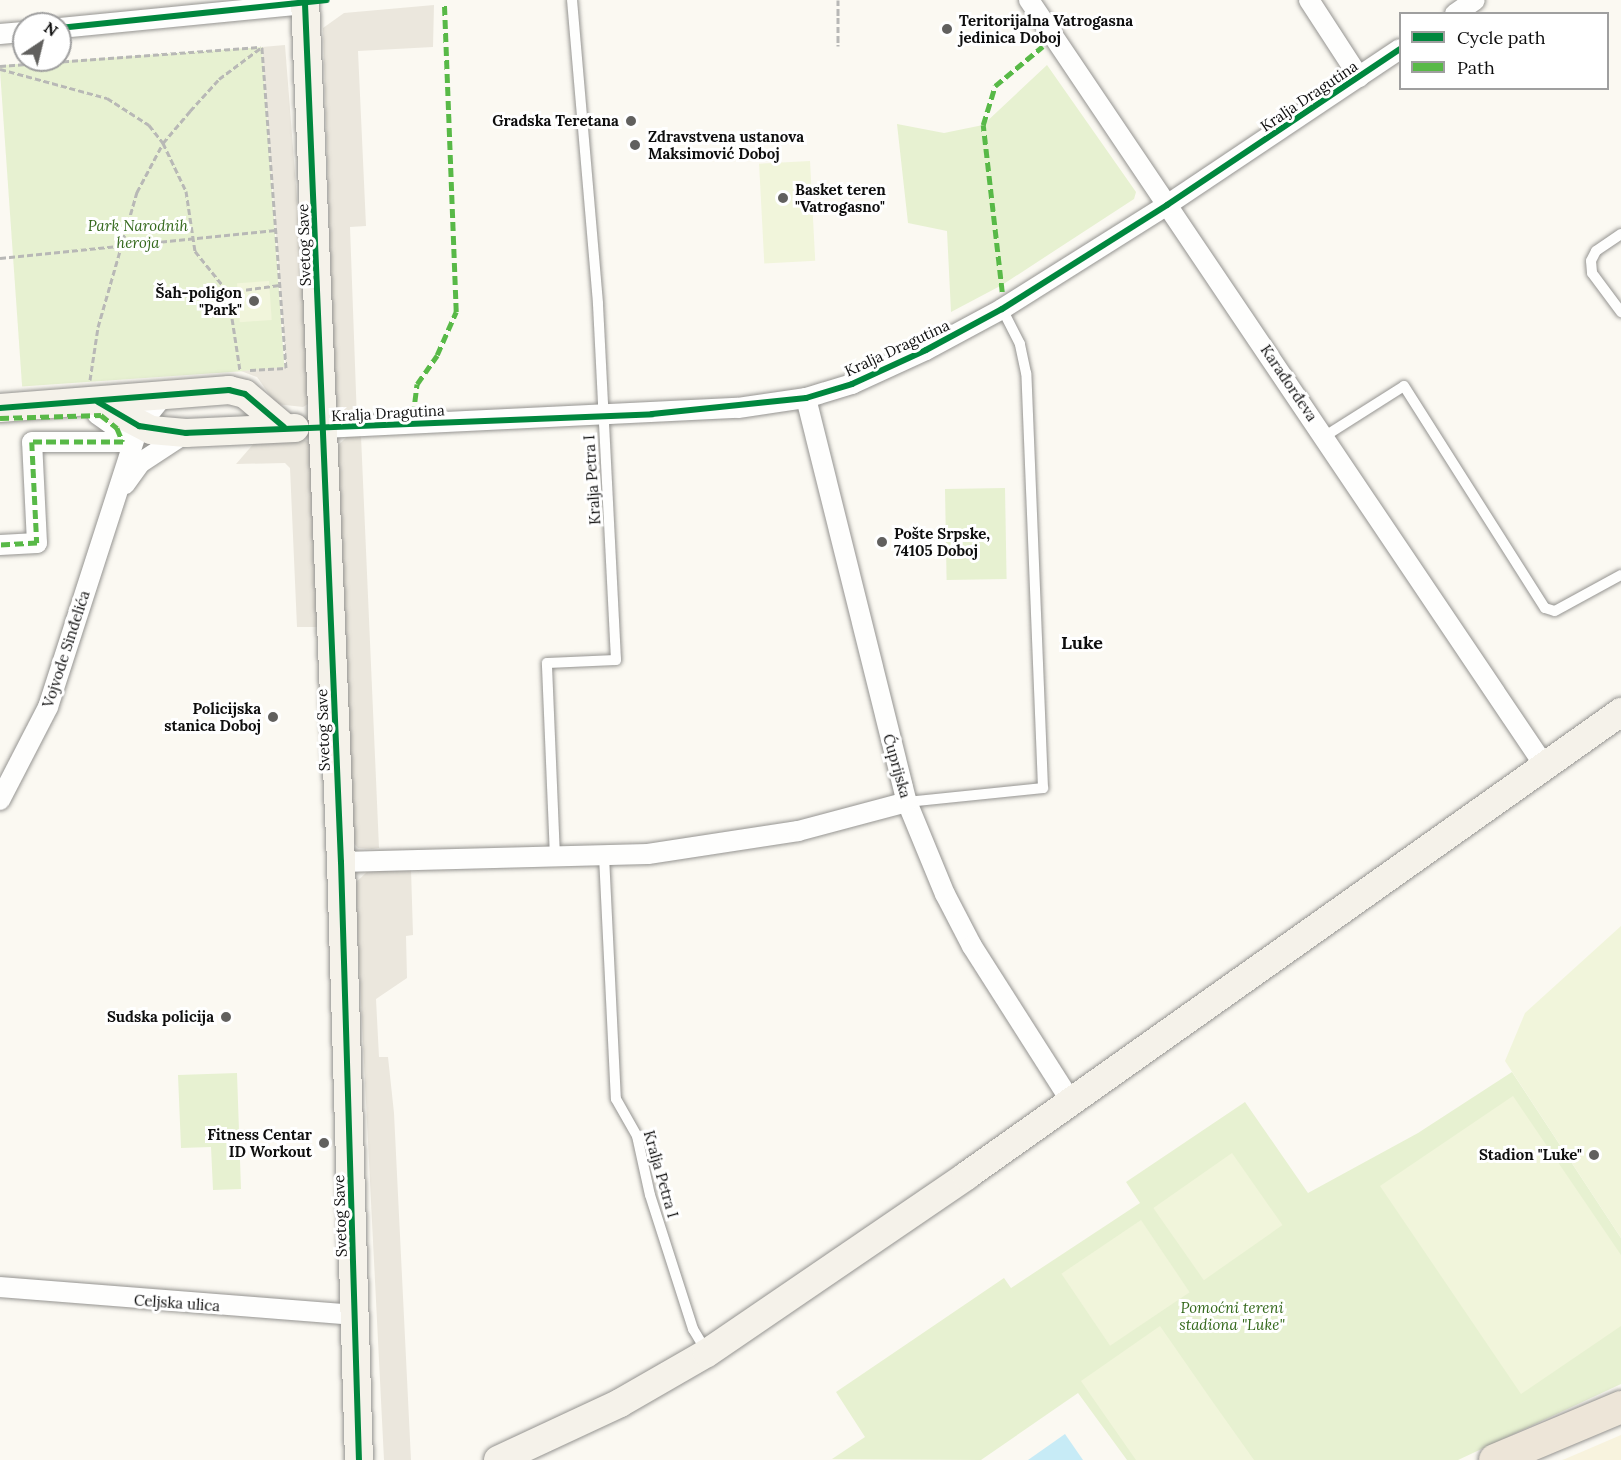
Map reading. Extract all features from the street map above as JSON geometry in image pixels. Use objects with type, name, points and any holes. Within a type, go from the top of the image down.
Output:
[{"type":"main road","points":[[1495,1460],[1621,1407]]},
{"type":"street","name":"Karađorđeva","points":[[1029,0],[1325,436],[1546,768]]},
{"type":"street","points":[[1309,0],[1359,77]]},
{"type":"street","points":[[1458,12],[1475,0]]},
{"type":"street","points":[[72,27],[312,1]]},
{"type":"street","name":"Svetog Save","points":[[312,1],[323,428],[341,862],[359,1460]]},
{"type":"street","name":"Kralja Dragutina","points":[[323,428],[738,408],[806,398],[884,370],[1002,309],[1167,205],[1399,51]]},
{"type":"street","points":[[0,408],[94,392],[164,396],[228,390],[245,394],[284,427]]},
{"type":"street","points":[[94,392],[139,426],[186,433],[284,427],[323,428]]},
{"type":"street","points":[[139,426],[164,396]]},
{"type":"street","name":"Ćuprijska","points":[[806,398],[907,802],[945,894],[972,946],[1070,1100]]},
{"type":"street","points":[[0,418],[101,415],[117,428],[123,442],[32,442],[37,543],[0,545]]},
{"type":"street","name":"Vojvode Sinđelića","points":[[0,800],[48,707],[139,426]]},
{"type":"street","name":"Vojvode Sinđelića","points":[[118,493],[140,463],[186,433]]},
{"type":"street","points":[[498,1460],[620,1403],[707,1353],[1546,768],[1621,712]]},
{"type":"street","points":[[341,862],[604,856],[754,838],[907,802]]},
{"type":"street","name":"Celjska ulica","points":[[0,1287],[355,1315]]},
{"type":"lane","name":"Kralja Petra I","points":[[555,857],[548,663],[616,660],[598,303],[572,0]]},
{"type":"lane","points":[[1621,234],[1596,251],[1592,261],[1592,273],[1621,312]]},
{"type":"lane","points":[[907,802],[1043,788],[1026,373],[1020,344],[1002,309]]},
{"type":"lane","points":[[1325,436],[1404,386],[1545,608],[1555,611],[1621,575]]},
{"type":"lane","name":"Kralja Petra I","points":[[604,856],[616,1099],[637,1136],[650,1195],[693,1329],[707,1353]]},
{"type":"path","points":[[838,0],[838,46]]},
{"type":"path","points":[[0,68],[262,47]]},
{"type":"path","points":[[94,392],[92,353],[118,246],[137,192],[164,143],[219,79],[262,47]]},
{"type":"path","points":[[262,47],[286,368]]},
{"type":"path","points":[[0,68],[107,98],[148,125],[164,143],[186,191],[190,239],[203,264],[228,292],[240,371]]},
{"type":"path","points":[[0,258],[276,230]]},
{"type":"path","points":[[228,292],[280,285]]},
{"type":"shaded area","points":[[434,5],[433,47],[358,51],[366,226],[350,227],[357,420],[347,419],[335,411],[323,28],[344,13]]},
{"type":"shaded area","points":[[285,45],[310,366],[308,404],[303,407],[276,404],[257,377],[241,371],[286,367],[262,47]]},
{"type":"shaded area","points":[[361,436],[379,848],[372,849],[358,848],[352,841],[337,446],[347,437]]},
{"type":"shaded area","points":[[301,438],[309,442],[321,627],[297,627],[290,468],[285,463],[236,464],[256,441]]},
{"type":"shaded area","points":[[411,869],[413,935],[406,936],[407,978],[376,999],[379,1057],[388,1057],[394,1113],[411,1460],[384,1460],[355,883],[367,872]]},
{"type":"shaded area","points":[[1621,1435],[1621,1460],[1562,1460],[1565,1459]]},
{"type":"green space","name":"Park Narodnih heroja","points":[[262,47],[284,368],[22,387],[0,65],[12,64],[12,72],[72,72],[72,60]]},
{"type":"green space","points":[[1047,65],[1136,192],[1134,199],[1002,285],[951,312],[947,231],[908,223],[897,124],[944,133],[983,125]]},
{"type":"green space","points":[[810,161],[815,261],[764,264],[759,164]]},
{"type":"green space","name":"Šah-poligon \"Park\"","points":[[269,281],[272,320],[240,322],[237,283]]},
{"type":"green space","points":[[1005,488],[1007,579],[947,580],[945,489]]},
{"type":"green space","name":"Stadion \"Luke\"","points":[[1621,926],[1621,1238],[1505,1061],[1525,1013]]},
{"type":"green space","name":"Pomoćni tereni stadiona \"Luke\"","points":[[1512,1072],[1621,1238],[1621,1384],[1458,1460],[1127,1460],[1078,1393],[981,1460],[832,1459],[865,1437],[836,1392],[1004,1278],[1011,1288],[1140,1203],[1126,1182],[1245,1102],[1308,1193],[1418,1133]]},
{"type":"green space","points":[[237,1073],[241,1189],[213,1190],[211,1147],[181,1148],[178,1075]]},
{"type":"green space","points":[[1513,1096],[1621,1255],[1621,1326],[1521,1394],[1380,1186]]},
{"type":"green space","points":[[1232,1153],[1282,1225],[1204,1280],[1153,1208]]},
{"type":"green space","points":[[1141,1220],[1190,1292],[1110,1346],[1061,1274]]},
{"type":"green space","points":[[1160,1326],[1254,1460],[1136,1460],[1081,1381]]},
{"type":"water","points":[[1065,1434],[1083,1460],[1028,1460]]},
{"type":"marked path","points":[[413,415],[417,384],[437,355],[456,312],[444,4]]},
{"type":"marked path","points":[[1002,292],[983,125],[995,86],[1043,46]]},
{"type":"marked path","points":[[0,418],[101,415],[117,428],[123,442],[32,442],[37,543],[0,545]]},
{"type":"cycle path","points":[[72,27],[327,0]]},
{"type":"cycle path","points":[[305,4],[341,862],[359,1460]]},
{"type":"cycle path","points":[[98,402],[139,426],[186,433],[652,414],[806,398],[852,384],[926,350],[1002,309],[1167,205],[1399,50]]},
{"type":"cycle path","points":[[0,408],[229,390],[245,394],[284,427]]},
{"type":"place","name":"Teritorijalna Vatrogasna jedinica Doboj","points":[[947,29]]},
{"type":"place","name":"Gradska Teretana","points":[[631,121]]},
{"type":"place","name":"Zdravstvena ustanova Maksimović Doboj","points":[[635,145]]},
{"type":"place","name":"Basket teren \"Vatrogasno\"","points":[[783,198]]},
{"type":"place","name":"Šah-poligon \"Park\"","points":[[254,301]]},
{"type":"place","name":"Pošte Srpske, 74105 Doboj","points":[[882,542]]},
{"type":"place","name":"Policijska stanica Doboj","points":[[273,717]]},
{"type":"place","name":"Sudska policija","points":[[226,1017]]},
{"type":"place","name":"Fitness Centar ID Workout","points":[[324,1143]]},
{"type":"place","name":"Stadion \"Luke\"","points":[[1594,1155]]},
{"type":"district","name":"Luke","points":[[1082,643]]}]
